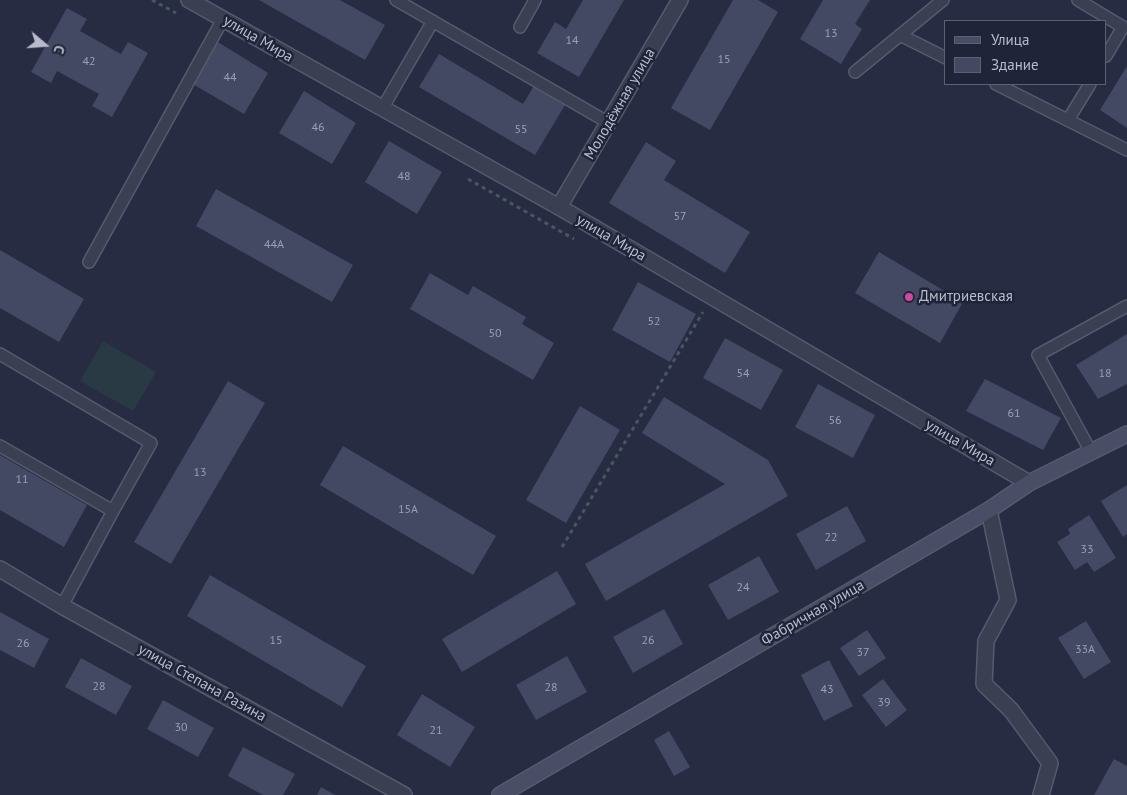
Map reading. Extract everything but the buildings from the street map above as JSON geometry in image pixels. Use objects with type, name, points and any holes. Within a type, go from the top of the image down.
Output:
[{"type":"main road","name":"Фабричная улица","points":[[500,795],[989,510],[1028,483],[1127,434]]},
{"type":"street","name":"улица Мира","points":[[189,0],[559,208],[1028,483]]},
{"type":"street","name":"Молодёжная улица","points":[[559,208],[680,0]]},
{"type":"street","points":[[989,510],[1008,600],[986,641],[984,684],[1011,710],[1050,763],[1041,795]]},
{"type":"street","name":"улица Степана Разина","points":[[0,569],[62,606],[404,795]]},
{"type":"lane","points":[[396,0],[608,123]]},
{"type":"lane","points":[[520,27],[535,0]]},
{"type":"lane","points":[[855,72],[943,0]]},
{"type":"lane","points":[[1078,0],[1123,27],[1107,54]]},
{"type":"lane","points":[[89,262],[223,19]]},
{"type":"lane","points":[[382,109],[433,21]]},
{"type":"lane","points":[[900,35],[944,57]]},
{"type":"lane","points":[[998,85],[1127,150]]},
{"type":"lane","points":[[1068,120],[1089,85]]},
{"type":"lane","points":[[1090,452],[1038,355],[1127,306]]},
{"type":"lane","points":[[0,354],[152,442],[62,606]]},
{"type":"lane","points":[[0,446],[113,511]]},
{"type":"path","points":[[152,0],[183,18]]},
{"type":"path","points":[[463,176],[574,239]]},
{"type":"path","points":[[562,547],[703,312],[695,307]]},
{"type":"shaded area","points":[[103,341],[156,372],[133,411],[80,381]]},
{"type":"place","name":"Дмитриевская","points":[[909,297]]}]
